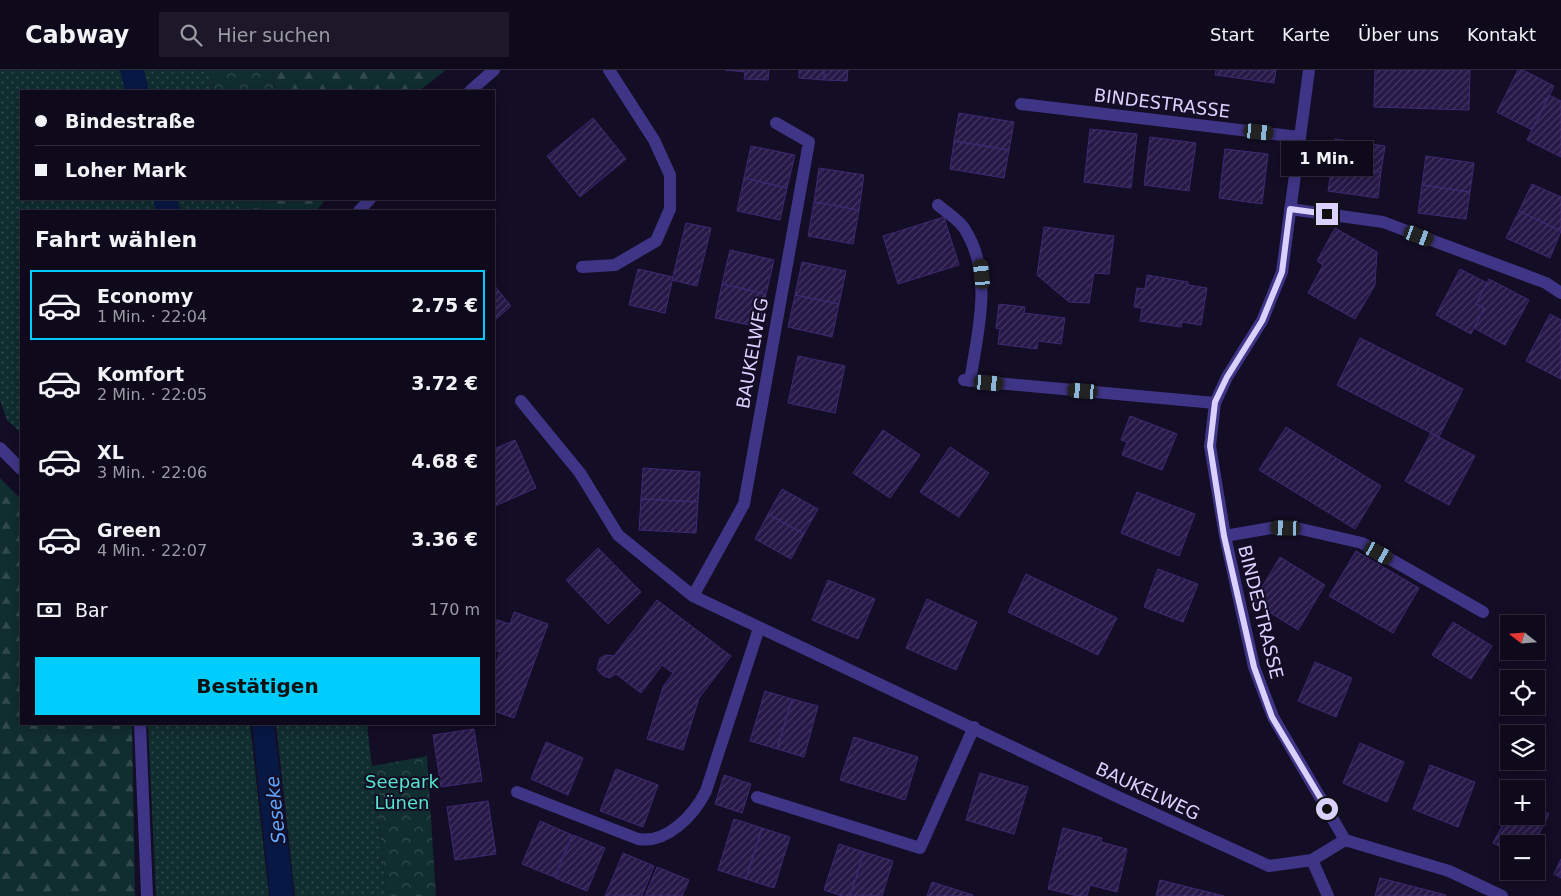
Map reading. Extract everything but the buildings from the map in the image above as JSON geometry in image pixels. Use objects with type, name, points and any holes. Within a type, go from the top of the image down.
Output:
[{"type":"street","points":[[471,90],[494,70]]},
{"type":"street","points":[[582,267],[615,265],[656,241],[670,209],[670,175],[654,140],[609,70]]},
{"type":"street","name":"BINDESTRASSE","points":[[1308,70],[1282,272],[1262,321],[1227,377],[1215,402],[1210,446],[1224,536],[1254,667],[1272,717],[1345,840]]},
{"type":"street","name":"BINDESTRASSE","points":[[1021,104],[1299,136]]},
{"type":"street","name":"BAUKELWEG","points":[[693,596],[744,504],[809,142],[776,123]]},
{"type":"street","points":[[360,210],[369,200]]},
{"type":"street","points":[[938,205],[963,226],[980,264],[983,285],[967,381],[1215,402]]},
{"type":"street","points":[[1290,209],[1383,222],[1546,283],[1561,292]]},
{"type":"street","name":"BAUKELWEG","points":[[521,402],[580,473],[618,535],[693,596],[974,727],[1118,797],[1269,866],[1312,860],[1345,840]]},
{"type":"street","points":[[0,448],[20,468]]},
{"type":"street","points":[[1224,536],[1271,528],[1301,529],[1362,543],[1483,612]]},
{"type":"street","points":[[517,792],[638,839],[648,841],[656,839],[674,829],[694,811],[706,791],[759,628]]},
{"type":"street","points":[[140,725],[147,896]]},
{"type":"street","points":[[757,797],[920,848],[974,727]]},
{"type":"street","points":[[1345,840],[1449,871],[1502,896]]},
{"type":"street","points":[[1312,860],[1328,896]]},
{"type":"green space","points":[[0,70],[209,70],[214,90],[20,90],[20,200],[238,200],[241,210],[20,210],[20,432],[7,420],[0,401]]},
{"type":"green space","points":[[209,70],[274,70],[273,90],[214,90]]},
{"type":"green space","points":[[274,70],[446,70],[420,90],[273,90]]},
{"type":"green space","points":[[238,200],[264,200],[263,210],[241,210]]},
{"type":"green space","points":[[264,200],[325,200],[317,210],[263,210]]},
{"type":"green space","points":[[0,478],[20,498],[20,725],[132,725],[135,896],[0,896]]},
{"type":"green space","points":[[148,725],[250,725],[269,896],[156,896]]},
{"type":"green space","points":[[276,725],[367,725],[387,896],[295,896]]},
{"type":"green space","name":"Seepark Lünen","points":[[427,756],[436,896],[387,896],[372,766]]},
{"type":"water","points":[[120,70],[144,70],[149,90],[125,90]]},
{"type":"water","points":[[153,200],[177,200],[181,210],[156,210]]},
{"type":"water","name":"Seseke","points":[[252,725],[274,725],[294,896],[270,896]]},
{"type":"route","points":[[1327,214],[1290,209],[1282,272],[1262,321],[1227,377],[1215,402],[1210,446],[1224,536],[1254,667],[1272,717],[1327,809]]}]
